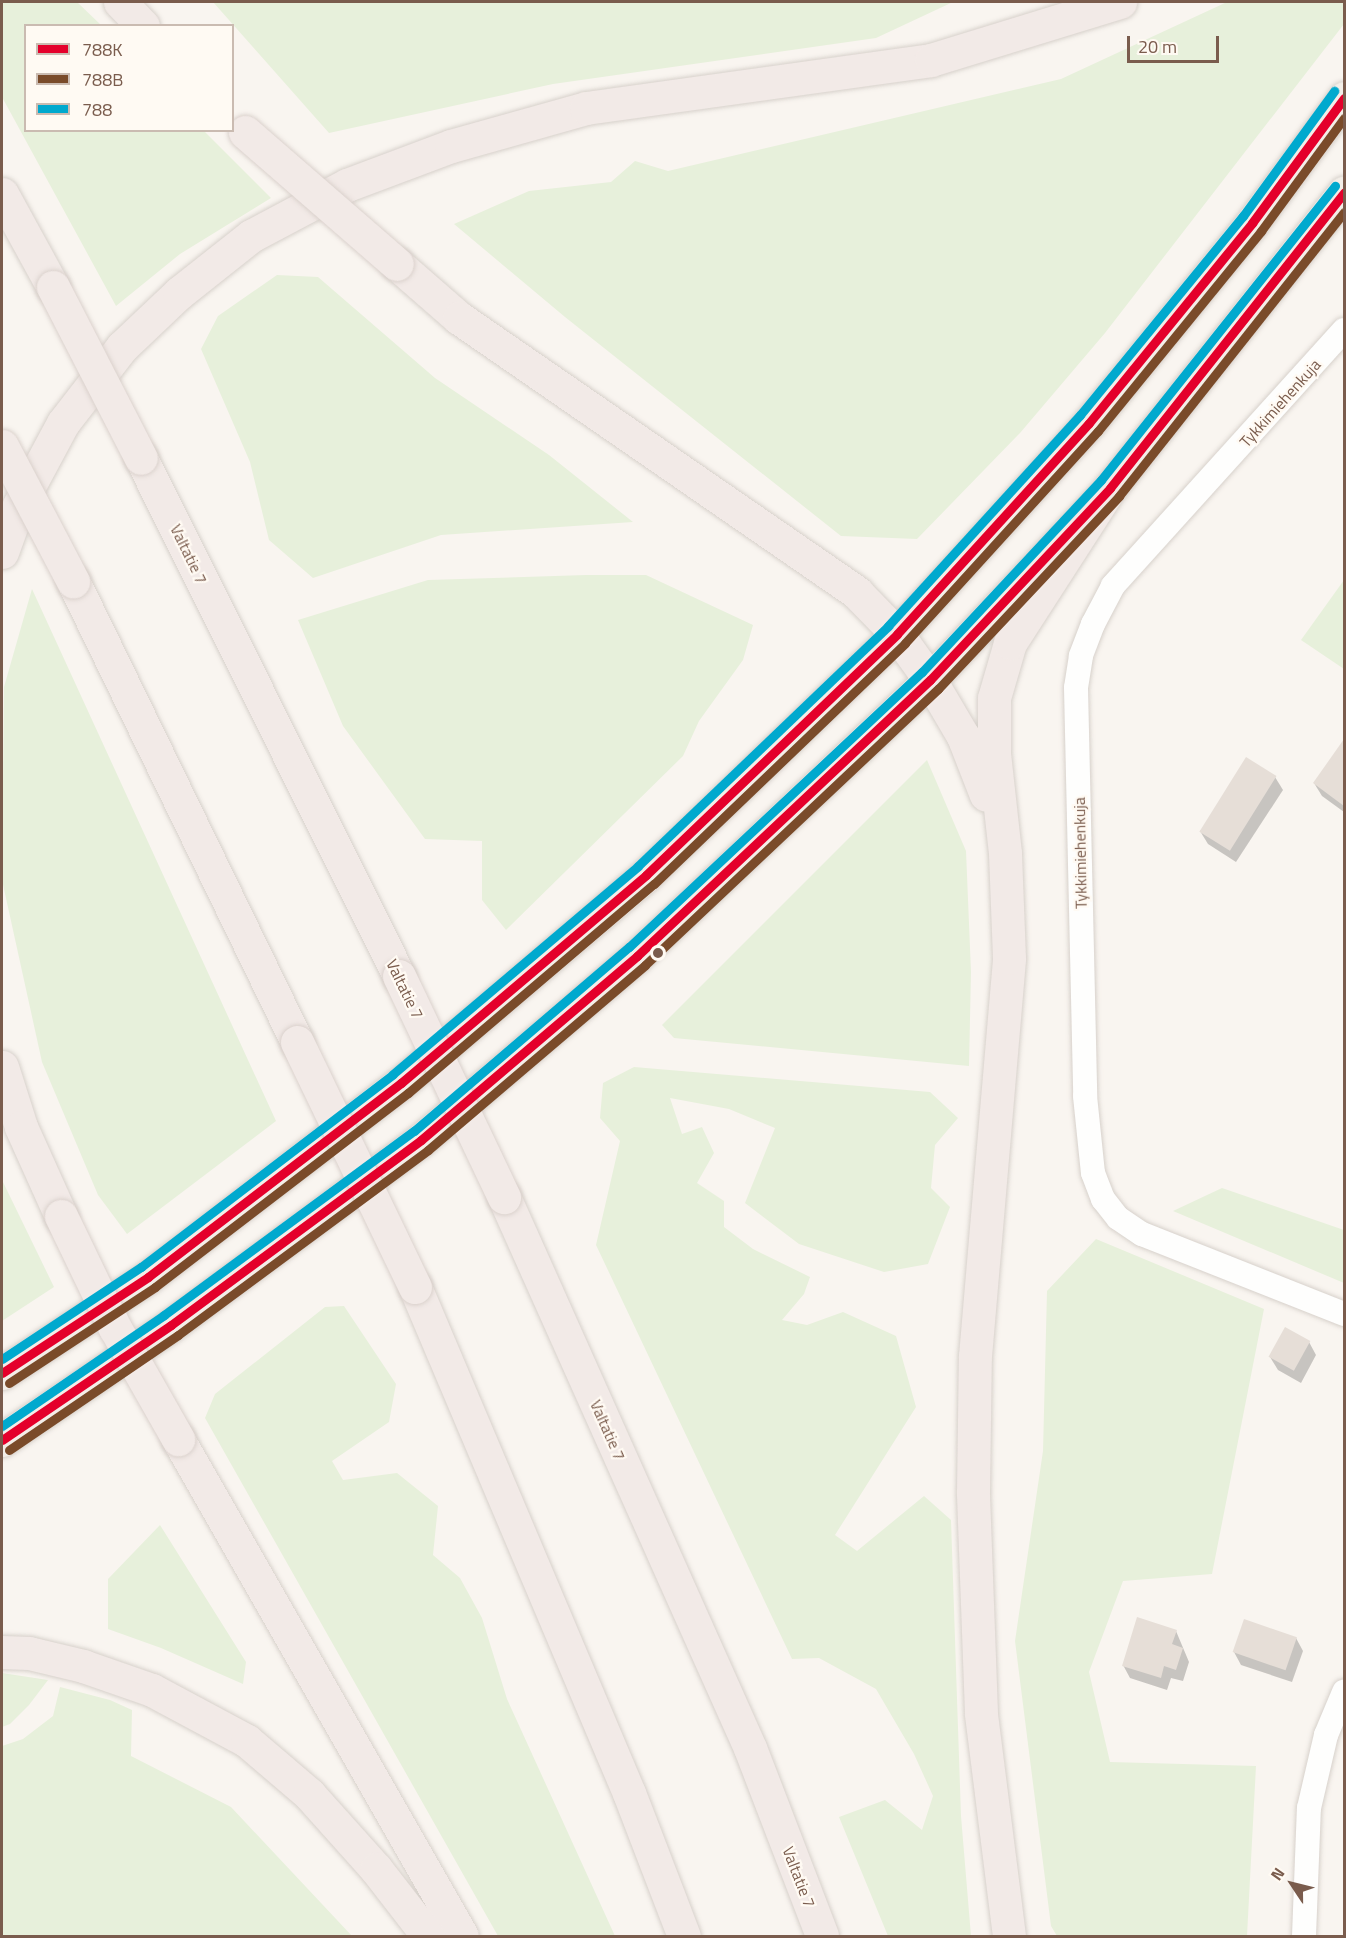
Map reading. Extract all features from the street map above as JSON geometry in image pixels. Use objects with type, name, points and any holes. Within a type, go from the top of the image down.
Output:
[{"type":"highway","points":[[120,2],[140,24]]},
{"type":"highway","points":[[2,552],[19,505],[63,423],[122,347],[179,293],[251,236],[347,185],[451,146],[586,108],[931,60],[1120,2]]},
{"type":"highway","points":[[239,126],[459,318],[857,593],[897,634],[930,680],[963,736],[1005,853]]},
{"type":"highway","name":"Valtatie 7","points":[[2,194],[141,458],[399,976],[504,1197],[750,1748],[822,1936]]},
{"type":"highway","points":[[2,446],[73,581],[416,1287],[629,1793],[684,1936]]},
{"type":"highway","points":[[1009,1936],[981,1713],[973,1491],[975,1356],[1009,958],[1005,853],[994,754],[994,698],[1010,644],[1110,488]]},
{"type":"highway","points":[[2,1067],[21,1127],[60,1216],[115,1328],[462,1936]]},
{"type":"highway","points":[[2,1652],[29,1653],[83,1666],[152,1690],[248,1741],[309,1794],[376,1869],[428,1936]]},
{"type":"main road","points":[[2,1373],[148,1277],[401,1083],[646,875],[897,634],[1089,423],[1252,223],[1344,98]]},
{"type":"main road","points":[[2,1440],[171,1325],[422,1140],[637,956],[930,680],[1110,488],[1344,193]]},
{"type":"street","name":"Tykkimiehenkuja","points":[[1339,345],[1113,586],[1093,624],[1085,646],[1076,688],[1085,1096],[1093,1173],[1103,1199],[1118,1218],[1142,1234],[1344,1314]]},
{"type":"street","points":[[1304,1936],[1309,1808],[1326,1735],[1344,1692]]},
{"type":"green space","points":[[2,2],[77,2],[100,24],[24,24],[24,132],[205,132],[271,198],[180,254],[116,306],[2,97]]},
{"type":"green space","points":[[213,2],[953,2],[876,38],[553,84],[329,133]]},
{"type":"green space","points":[[1227,2],[1344,2],[1344,24],[1105,333],[1020,433],[917,539],[841,536],[565,317],[454,224],[529,191],[611,182],[635,161],[668,171],[1061,79]]},
{"type":"green space","points":[[277,275],[318,277],[435,378],[549,455],[633,522],[441,535],[313,578],[269,540],[250,462],[201,349],[218,316]]},
{"type":"green space","points":[[646,575],[753,625],[743,660],[699,721],[683,756],[506,930],[482,900],[482,841],[425,839],[343,726],[298,620],[428,580]]},
{"type":"green space","points":[[1344,580],[1344,669],[1301,640]]},
{"type":"green space","points":[[32,589],[276,1121],[127,1234],[98,1195],[42,1062],[2,880],[4,687]]},
{"type":"green space","points":[[927,760],[966,851],[971,972],[969,1066],[674,1038],[662,1025]]},
{"type":"green space","points":[[634,1067],[930,1092],[958,1118],[935,1145],[931,1188],[950,1207],[928,1264],[884,1272],[799,1244],[745,1203],[775,1128],[729,1109],[670,1098],[682,1134],[702,1127],[714,1153],[697,1183],[724,1201],[724,1227],[753,1249],[810,1277],[804,1294],[782,1320],[807,1325],[843,1312],[896,1336],[916,1407],[835,1535],[857,1551],[924,1496],[951,1520],[961,1816],[971,1936],[888,1936],[839,1817],[885,1800],[922,1830],[933,1796],[914,1754],[876,1689],[819,1658],[792,1659],[596,1245],[620,1141],[600,1118],[603,1083]]},
{"type":"green space","points":[[2,1180],[54,1287],[2,1321]]},
{"type":"green space","points":[[1222,1188],[1344,1230],[1344,1283],[1173,1211]]},
{"type":"green space","points":[[1096,1239],[1264,1309],[1212,1574],[1123,1581],[1089,1672],[1110,1762],[1256,1766],[1247,1936],[1057,1936],[1051,1926],[1015,1641],[1043,1451],[1047,1291]]},
{"type":"green space","points":[[344,1306],[396,1384],[389,1422],[332,1461],[343,1480],[397,1473],[438,1506],[433,1555],[460,1578],[482,1618],[507,1699],[615,1936],[498,1936],[205,1418],[215,1394],[325,1307]]},
{"type":"green space","points":[[160,1525],[246,1662],[243,1684],[161,1648],[108,1629],[108,1579]]},
{"type":"green space","points":[[2,1673],[48,1680],[29,1705],[10,1724],[2,1727]]},
{"type":"green space","points":[[60,1687],[110,1700],[132,1710],[131,1756],[231,1807],[352,1936],[2,1936],[2,1746],[23,1739],[53,1716]]},
{"type":"building","points":[[1344,739],[1344,806],[1313,783]]},
{"type":"building","points":[[1246,757],[1277,776],[1230,851],[1199,832]]},
{"type":"building","points":[[1285,1327],[1310,1341],[1294,1371],[1269,1357]]},
{"type":"building","points":[[1137,1617],[1177,1630],[1172,1644],[1183,1648],[1176,1670],[1164,1666],[1161,1678],[1122,1666]]},
{"type":"building","points":[[1244,1619],[1297,1637],[1286,1670],[1233,1652]]},
{"type":"transit line","name":"788","points":[[2,1359],[141,1267],[393,1074],[638,866],[888,626],[1080,415],[1243,216],[1334,91]]},
{"type":"transit line","name":"788K","points":[[2,1373],[148,1277],[401,1083],[646,875],[897,634],[1089,423],[1252,223],[1344,98]]},
{"type":"transit line","name":"788B","points":[[9,1383],[155,1287],[408,1093],[654,884],[905,643],[1098,431],[1261,231],[1344,118]]},
{"type":"transit line","name":"788","points":[[2,1426],[164,1315],[414,1131],[629,947],[922,672],[1101,480],[1335,186]]},
{"type":"transit line","name":"788K","points":[[2,1440],[171,1325],[421,1140],[637,956],[930,680],[1110,488],[1344,193]]},
{"type":"transit line","name":"788B","points":[[9,1450],[178,1335],[428,1150],[645,965],[938,689],[1119,496],[1344,212]]}]
